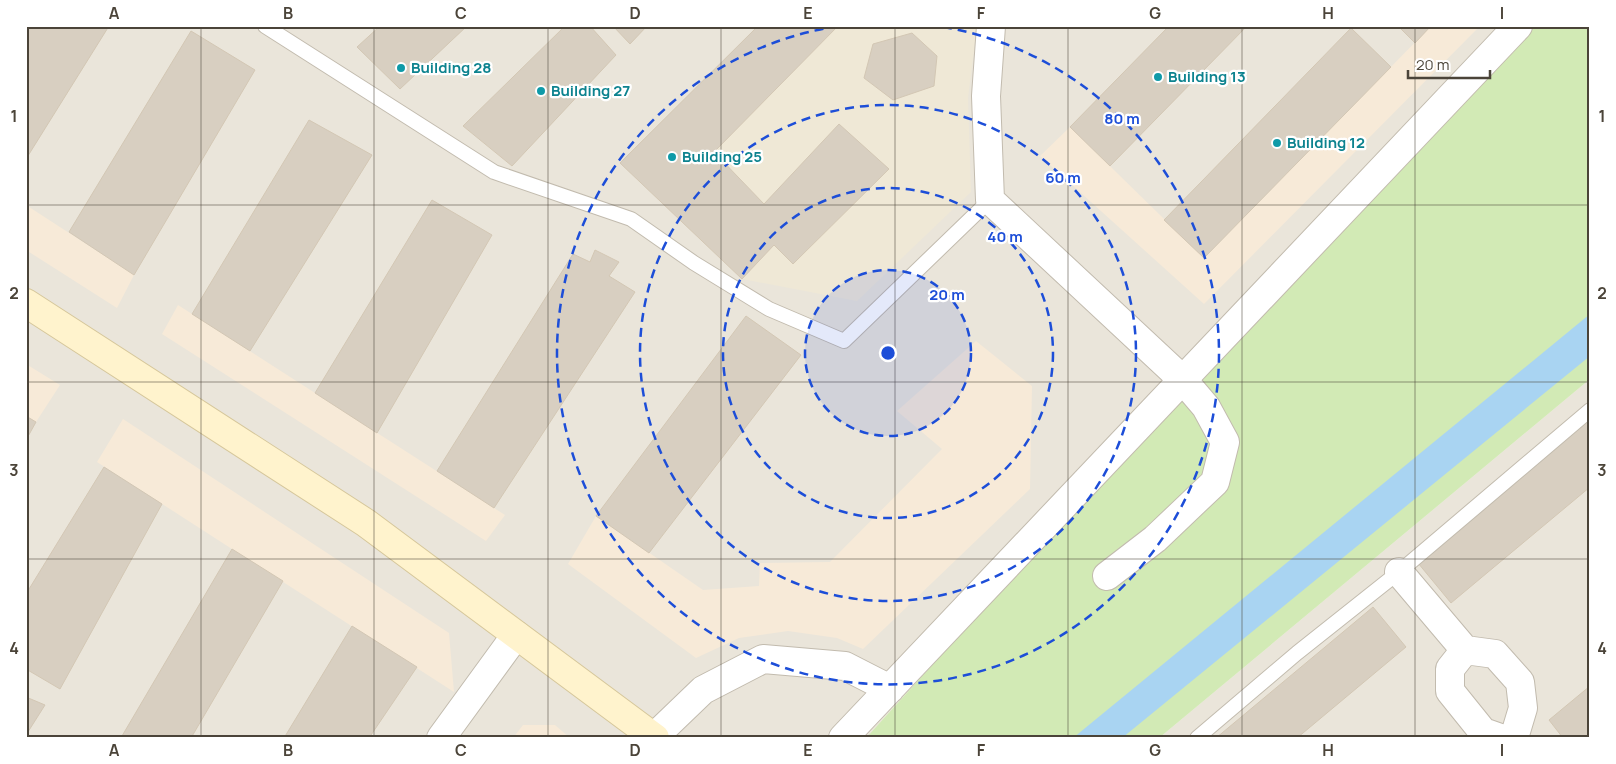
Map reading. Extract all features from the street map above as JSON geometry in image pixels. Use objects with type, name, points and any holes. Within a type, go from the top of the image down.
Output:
[{"type":"street","points":[[990,26],[986,96],[990,200],[1183,380],[1206,407],[1225,442],[1215,482],[1155,539],[1107,576]]},
{"type":"street","points":[[844,738],[1518,26]]},
{"type":"street","points":[[26,303],[366,523],[654,738],[703,690],[763,658],[845,666],[890,689]]},
{"type":"street","points":[[1399,572],[1465,650],[1495,654],[1520,682],[1523,708],[1514,738]]},
{"type":"street","points":[[441,738],[516,635]]},
{"type":"street","points":[[1465,650],[1450,669],[1450,691],[1483,732],[1500,738]]},
{"type":"lane","points":[[265,26],[494,172],[631,219],[694,263],[769,310],[844,341],[990,200]]},
{"type":"lane","points":[[1197,738],[1297,653],[1399,572],[1590,410]]},
{"type":"shaded area","points":[[26,26],[1534,26],[1163,410],[866,738],[26,738]]},
{"type":"shaded area","points":[[838,26],[977,26],[968,98],[971,192],[857,301],[742,279],[774,245],[764,204],[714,152]]},
{"type":"shaded area","points":[[1431,26],[1480,26],[1204,304],[1040,156],[1070,127],[1204,258]]},
{"type":"shaded area","points":[[26,205],[134,275],[117,308],[26,250]]},
{"type":"shaded area","points":[[178,305],[505,515],[486,541],[162,334]]},
{"type":"shaded area","points":[[976,341],[1032,386],[1030,489],[863,649],[837,638],[788,631],[739,638],[696,658],[568,564],[596,516],[703,590],[759,586],[760,563],[830,562],[942,449],[897,411]]},
{"type":"shaded area","points":[[26,364],[60,385],[36,422],[26,416]]},
{"type":"shaded area","points":[[1590,379],[1590,738],[1159,738]]},
{"type":"shaded area","points":[[123,419],[449,633],[454,692],[97,462]]},
{"type":"shaded area","points":[[523,725],[555,725],[570,738],[513,738]]},
{"type":"green space","points":[[1534,26],[1590,26],[1590,379],[1159,738],[866,738],[1163,410]]},
{"type":"water","points":[[1590,314],[1590,356],[1122,738],[1073,738]]},
{"type":"building","points":[[26,26],[109,26],[26,159]]},
{"type":"building","name":"Building 28","points":[[380,26],[467,26],[400,89],[357,47]]},
{"type":"building","name":"Building 27","points":[[565,26],[590,26],[616,55],[512,166],[463,126]]},
{"type":"building","points":[[613,26],[647,26],[630,44]]},
{"type":"building","name":"Building 25","points":[[758,26],[838,26],[714,152],[764,204],[839,124],[889,169],[793,264],[774,245],[742,279],[620,163]]},
{"type":"building","name":"Building 13","points":[[1169,26],[1247,26],[1110,166],[1070,127]]},
{"type":"building","points":[[1398,26],[1431,26],[1415,43]]},
{"type":"building","name":"Building 12","points":[[1351,28],[1391,67],[1204,258],[1164,220]]},
{"type":"building","points":[[191,31],[255,70],[134,275],[69,232]]},
{"type":"building","points":[[912,33],[937,56],[934,86],[893,100],[864,78],[873,44]]},
{"type":"building","points":[[309,120],[372,155],[250,351],[192,314]]},
{"type":"building","points":[[432,200],[492,235],[377,433],[315,393]]},
{"type":"building","points":[[595,250],[619,262],[609,276],[635,292],[494,508],[437,471],[573,254],[590,262]]},
{"type":"building","points":[[746,316],[801,355],[649,553],[596,516]]},
{"type":"building","points":[[26,416],[36,422],[26,440]]},
{"type":"building","points":[[1590,419],[1590,487],[1451,603],[1418,563]]},
{"type":"building","points":[[104,467],[162,504],[60,689],[26,669],[26,594]]},
{"type":"building","points":[[232,549],[283,581],[191,738],[124,738],[122,736]]},
{"type":"building","points":[[1373,607],[1406,647],[1297,738],[1216,738]]},
{"type":"building","points":[[352,626],[417,667],[369,738],[284,738]]},
{"type":"building","points":[[1590,686],[1590,738],[1563,738],[1549,720]]},
{"type":"building","points":[[26,697],[45,705],[26,735]]},
{"type":"place","name":"Building 28","points":[[401,68]]},
{"type":"place","name":"Building 13","points":[[1158,77]]},
{"type":"place","name":"Building 27","points":[[541,91]]},
{"type":"place","name":"Building 12","points":[[1277,143]]},
{"type":"place","name":"Building 25","points":[[672,157]]}]
